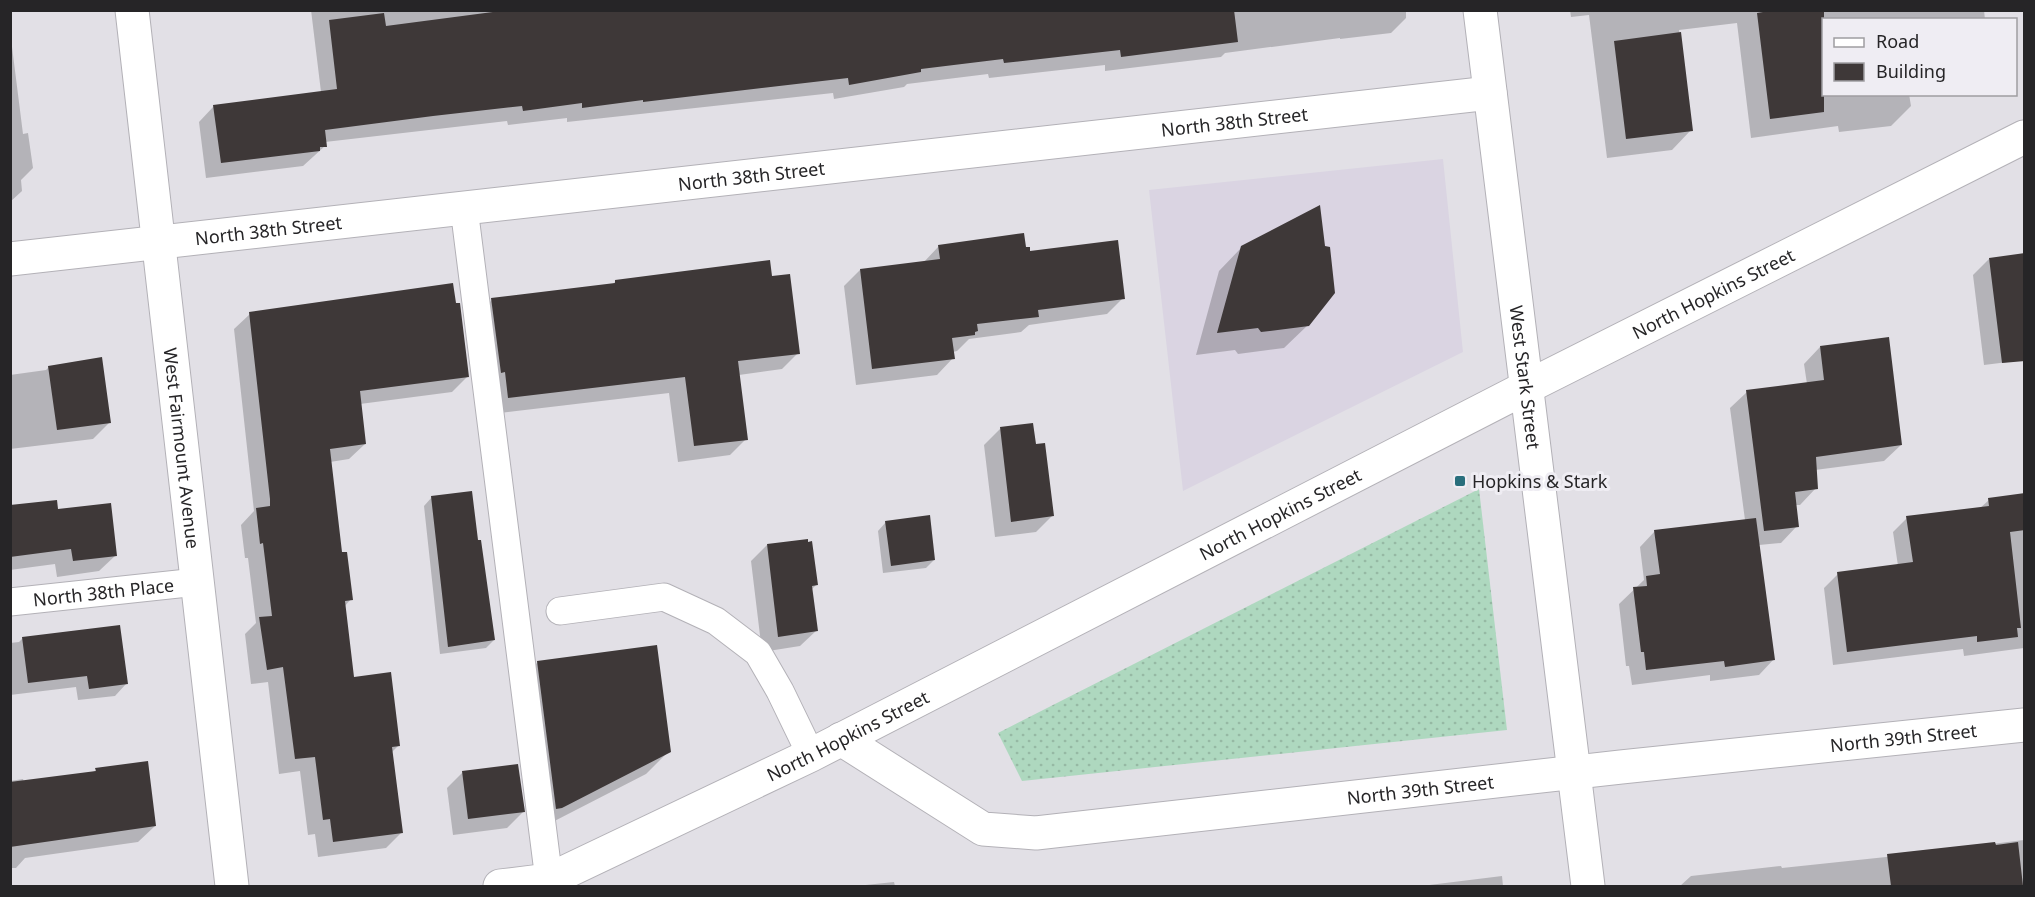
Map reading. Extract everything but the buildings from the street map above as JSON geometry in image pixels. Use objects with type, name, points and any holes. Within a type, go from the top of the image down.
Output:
[{"type":"street","name":"West Fairmount Avenue","points":[[132,10],[232,886]]},
{"type":"street","name":"West Stark Street","points":[[1480,10],[1588,886]]},
{"type":"street","name":"North 38th Street","points":[[10,259],[1490,93]]},
{"type":"street","name":"North Hopkins Street","points":[[543,883],[811,755],[1527,387],[2025,137]]},
{"type":"street","name":"North 39th Street","points":[[841,739],[983,829],[1036,832],[2025,725]]},
{"type":"street","points":[[500,886],[543,883]]},
{"type":"lane","points":[[464,208],[543,883]]},
{"type":"lane","name":"North 38th Place","points":[[10,602],[197,582]]},
{"type":"lane","points":[[560,611],[664,597],[716,621],[758,653],[780,691],[811,755]]},
{"type":"shaded area","points":[[1443,159],[1463,352],[1183,491],[1149,190]]},
{"type":"green space","points":[[1479,489],[1507,730],[1022,781],[998,733]]},
{"type":"place","name":"Hopkins & Stark","points":[[1460,481]]}]
